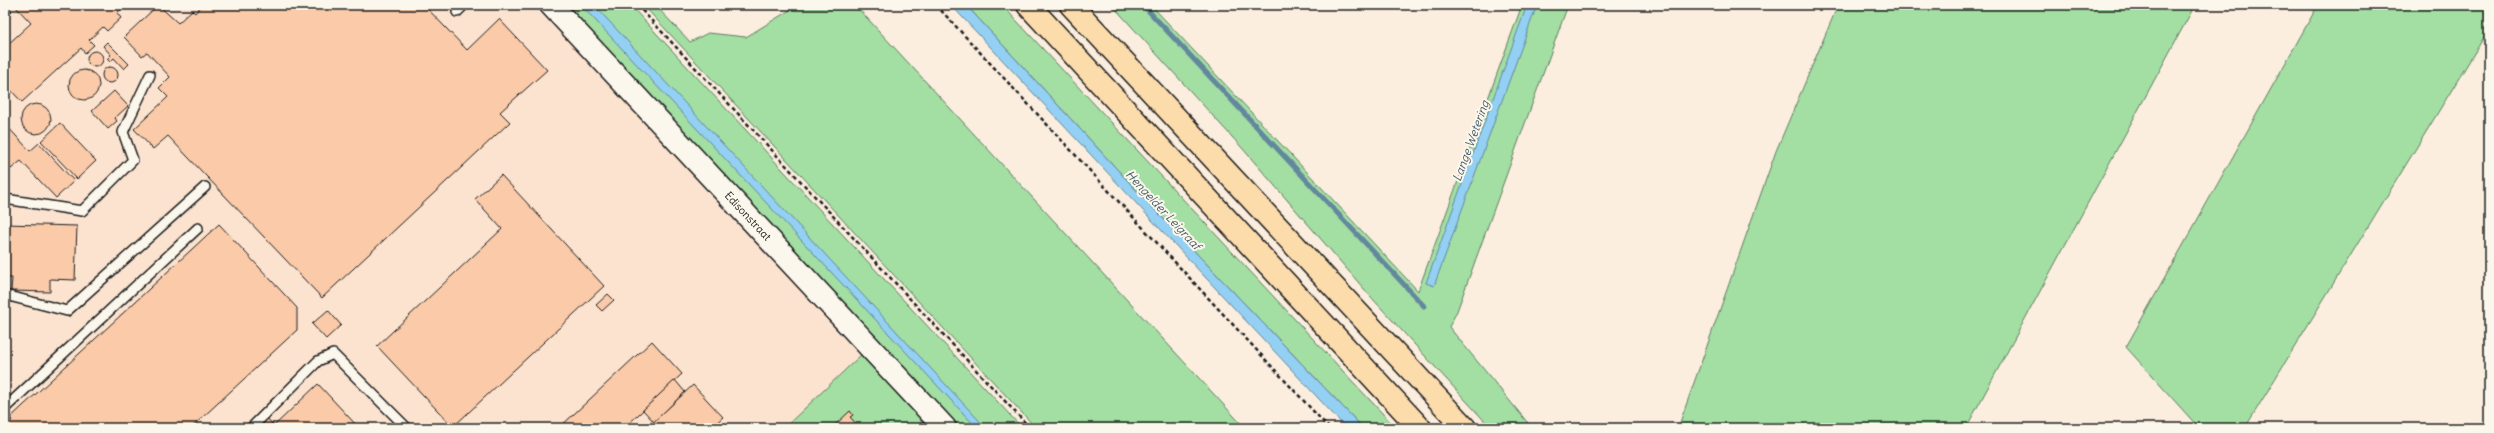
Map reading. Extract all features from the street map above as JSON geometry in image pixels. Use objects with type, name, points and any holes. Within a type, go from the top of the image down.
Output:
[{"type":"highway","points":[[1028,5],[1420,428]]},
{"type":"highway","points":[[1071,5],[1466,428]]},
{"type":"street","name":"Edisonstraat","points":[[552,5],[945,428]]},
{"type":"lane","points":[[5,200],[82,211],[133,160],[123,132],[150,76]]},
{"type":"lane","points":[[5,295],[67,311],[205,187]]},
{"type":"lane","points":[[5,408],[198,228]]},
{"type":"lane","points":[[251,428],[318,361],[333,354],[407,428]]},
{"type":"path","points":[[637,5],[1030,428]]},
{"type":"path","points":[[936,5],[1329,428]]},
{"type":"shaded area","points":[[5,5],[585,5],[981,428],[5,428]]},
{"type":"green space","points":[[565,5],[630,5],[1022,428],[958,428]]},
{"type":"green space","points":[[643,5],[655,5],[690,42],[708,33],[746,37],[798,5],[855,5],[1245,428],[1036,428]]},
{"type":"green space","points":[[966,5],[1002,5],[1396,428],[1363,428],[1138,192]]},
{"type":"green space","points":[[1112,5],[1151,5],[1418,291],[1522,5],[1568,5],[1457,311],[1449,327],[1532,428],[1491,428],[1371,297],[1243,149]]},
{"type":"green space","points":[[1838,5],[2195,5],[1966,428],[1678,428],[1776,151]]},
{"type":"green space","points":[[2318,5],[2489,5],[2489,29],[2245,428],[2199,428],[2126,347]]},
{"type":"green space","points":[[863,353],[920,413],[922,428],[784,428]]},
{"type":"water","points":[[581,5],[594,5],[986,428],[977,428]]},
{"type":"water","points":[[951,5],[966,5],[1138,192],[1363,428],[1346,428]]},
{"type":"water","points":[[1527,5],[1537,5],[1434,286],[1426,283]]},
{"type":"building","points":[[14,5],[126,5],[117,13],[121,18],[107,31],[103,27],[89,40],[94,45],[85,53],[81,48],[22,102],[5,84],[5,47],[31,23]]},
{"type":"building","points":[[158,5],[178,23],[192,10],[195,13],[202,5],[424,5],[467,50],[499,19],[547,70],[500,112],[510,122],[322,298],[168,136],[153,149],[134,129],[168,97],[159,88],[170,77],[147,52],[142,56],[124,37]]},
{"type":"building","points":[[7,6],[12,11],[5,18],[5,7]]},
{"type":"building","points":[[107,42],[129,64],[124,69],[114,58],[110,62],[107,59],[111,55],[103,46]]},
{"type":"building","points":[[95,51],[101,53],[103,59],[101,65],[95,67],[89,65],[87,59],[89,53]]},
{"type":"building","points":[[110,67],[117,72],[118,75],[113,82],[110,83],[103,78],[102,75],[107,68]]},
{"type":"building","points":[[84,70],[95,74],[99,85],[95,96],[84,100],[73,96],[69,85],[73,74]]},
{"type":"building","points":[[114,91],[128,106],[115,118],[117,121],[108,129],[92,111]]},
{"type":"building","points":[[36,104],[47,108],[51,119],[47,130],[36,134],[25,130],[21,119],[25,108]]},
{"type":"building","points":[[60,123],[96,161],[77,179],[41,141]]},
{"type":"building","points":[[5,124],[30,151],[39,143],[74,181],[56,198],[21,161],[11,169],[5,162]]},
{"type":"building","points":[[501,175],[604,286],[453,427],[377,346],[502,229],[475,199]]},
{"type":"building","points":[[5,224],[77,226],[75,280],[50,279],[50,292],[11,291],[12,278],[5,278]]},
{"type":"building","points":[[219,224],[297,308],[297,330],[191,428],[5,428],[12,420],[10,418]]},
{"type":"building","points":[[608,294],[614,300],[602,311],[596,305]]},
{"type":"building","points":[[328,310],[341,325],[326,339],[312,324]]},
{"type":"building","points":[[652,341],[682,374],[624,428],[559,428]]},
{"type":"building","points":[[675,380],[685,392],[654,422],[643,410]]},
{"type":"building","points":[[318,384],[359,428],[257,428],[267,418],[274,426]]},
{"type":"building","points":[[693,385],[723,417],[711,428],[647,428]]},
{"type":"building","points":[[850,411],[853,415],[850,417],[860,428],[832,428]]},
{"type":"waterway","points":[[1143,5],[1424,306]]},
{"type":"water label","name":"Lange Wetering","points":[[1471,141]]},
{"type":"water label","name":"Hengelder Leigraaf","points":[[1163,210]]}]
